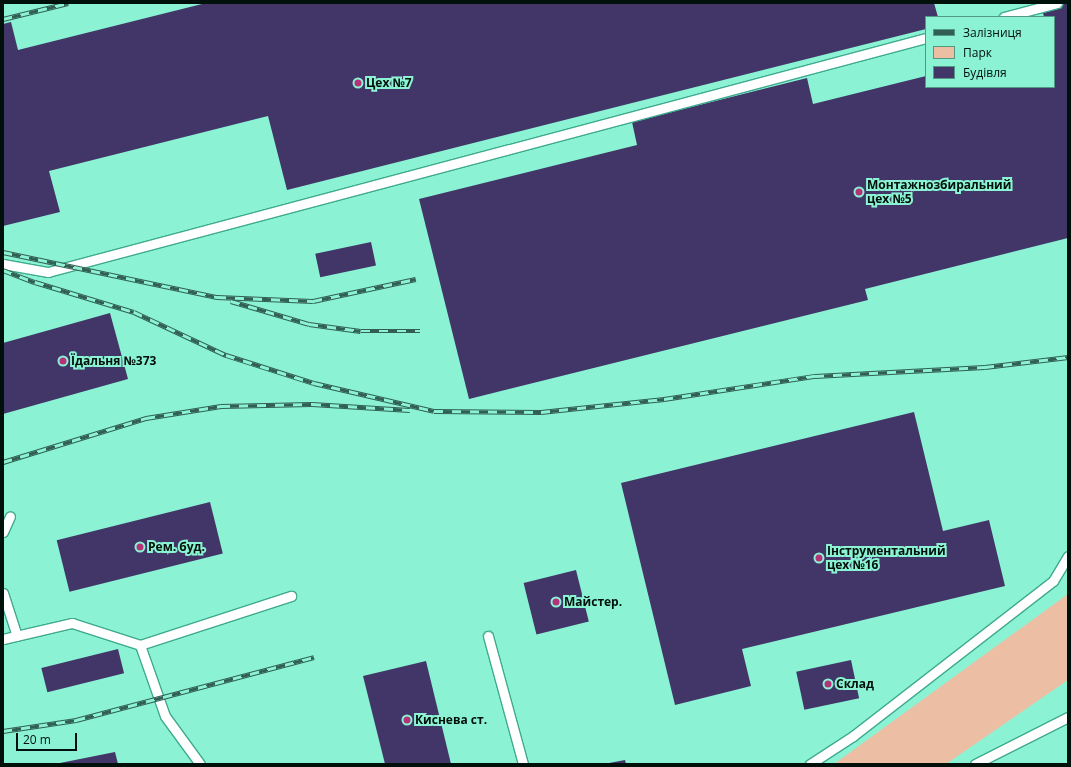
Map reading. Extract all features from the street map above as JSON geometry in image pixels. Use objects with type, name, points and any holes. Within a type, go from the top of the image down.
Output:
[{"type":"lane","points":[[1008,16],[1057,3]]},
{"type":"lane","points":[[3,264],[48,272],[925,38]]},
{"type":"lane","points":[[3,532],[10,516]]},
{"type":"lane","points":[[810,764],[853,736],[1053,580],[1068,556]]},
{"type":"lane","points":[[3,593],[17,636]]},
{"type":"lane","points":[[3,639],[72,623],[140,645],[291,596]]},
{"type":"lane","points":[[488,636],[523,764]]},
{"type":"lane","points":[[140,645],[164,716],[200,764]]},
{"type":"lane","points":[[974,764],[1068,717]]},
{"type":"green space","points":[[1068,594],[1068,680],[946,764],[834,764]]},
{"type":"building","name":"Цех №7","points":[[206,3],[934,3],[938,16],[925,16],[925,29],[287,190],[268,116],[49,171],[60,212],[3,226],[3,24],[11,22],[18,50]]},
{"type":"building","name":"Монтажнозбиральний цех №5","points":[[1068,3],[1068,238],[865,289],[868,300],[469,399],[419,199],[637,145],[632,122],[807,78],[813,104],[925,76],[925,88],[1055,88],[1055,16],[1044,16],[1042,9]]},
{"type":"building","points":[[371,242],[376,265],[320,277],[315,254]]},
{"type":"building","name":"Їдальня №373","points":[[110,313],[128,379],[3,414],[3,343]]},
{"type":"building","name":"Інструментальний цех №16","points":[[914,412],[943,531],[989,520],[1005,586],[742,649],[751,686],[675,705],[621,483]]},
{"type":"building","name":"Рем. буд.","points":[[210,502],[223,553],[70,592],[57,540]]},
{"type":"building","name":"Майстер.","points":[[576,570],[589,621],[536,634],[524,583]]},
{"type":"building","points":[[118,649],[124,673],[47,692],[41,668]]},
{"type":"building","name":"Склад","points":[[851,660],[859,698],[804,710],[796,672]]},
{"type":"building","name":"Киснева ст.","points":[[426,661],[451,764],[385,764],[363,676]]},
{"type":"building","points":[[115,752],[118,764],[60,763]]},
{"type":"building","points":[[625,760],[626,764],[609,764],[609,763]]},
{"type":"railway","points":[[3,19],[68,3]]},
{"type":"railway","points":[[3,252],[217,297],[313,301],[416,279]]},
{"type":"railway","points":[[3,270],[35,282],[134,312],[226,355],[314,383],[434,411],[541,412],[664,399],[815,376],[985,367],[1068,357]]},
{"type":"railway","points":[[231,301],[309,324],[361,331],[420,331]]},
{"type":"railway","points":[[3,462],[146,418],[221,406],[312,404],[410,410]]},
{"type":"railway","points":[[3,731],[76,720],[314,657]]},
{"type":"place","name":"Цех №7","points":[[358,83]]},
{"type":"place","name":"Монтажнозбиральний цех №5","points":[[859,192]]},
{"type":"place","name":"Їдальня №373","points":[[63,361]]},
{"type":"place","name":"Рем. буд.","points":[[140,547]]},
{"type":"place","name":"Інструментальний цех №16","points":[[819,558]]},
{"type":"place","name":"Майстер.","points":[[556,602]]},
{"type":"place","name":"Склад","points":[[828,684]]},
{"type":"place","name":"Киснева ст.","points":[[407,720]]}]
